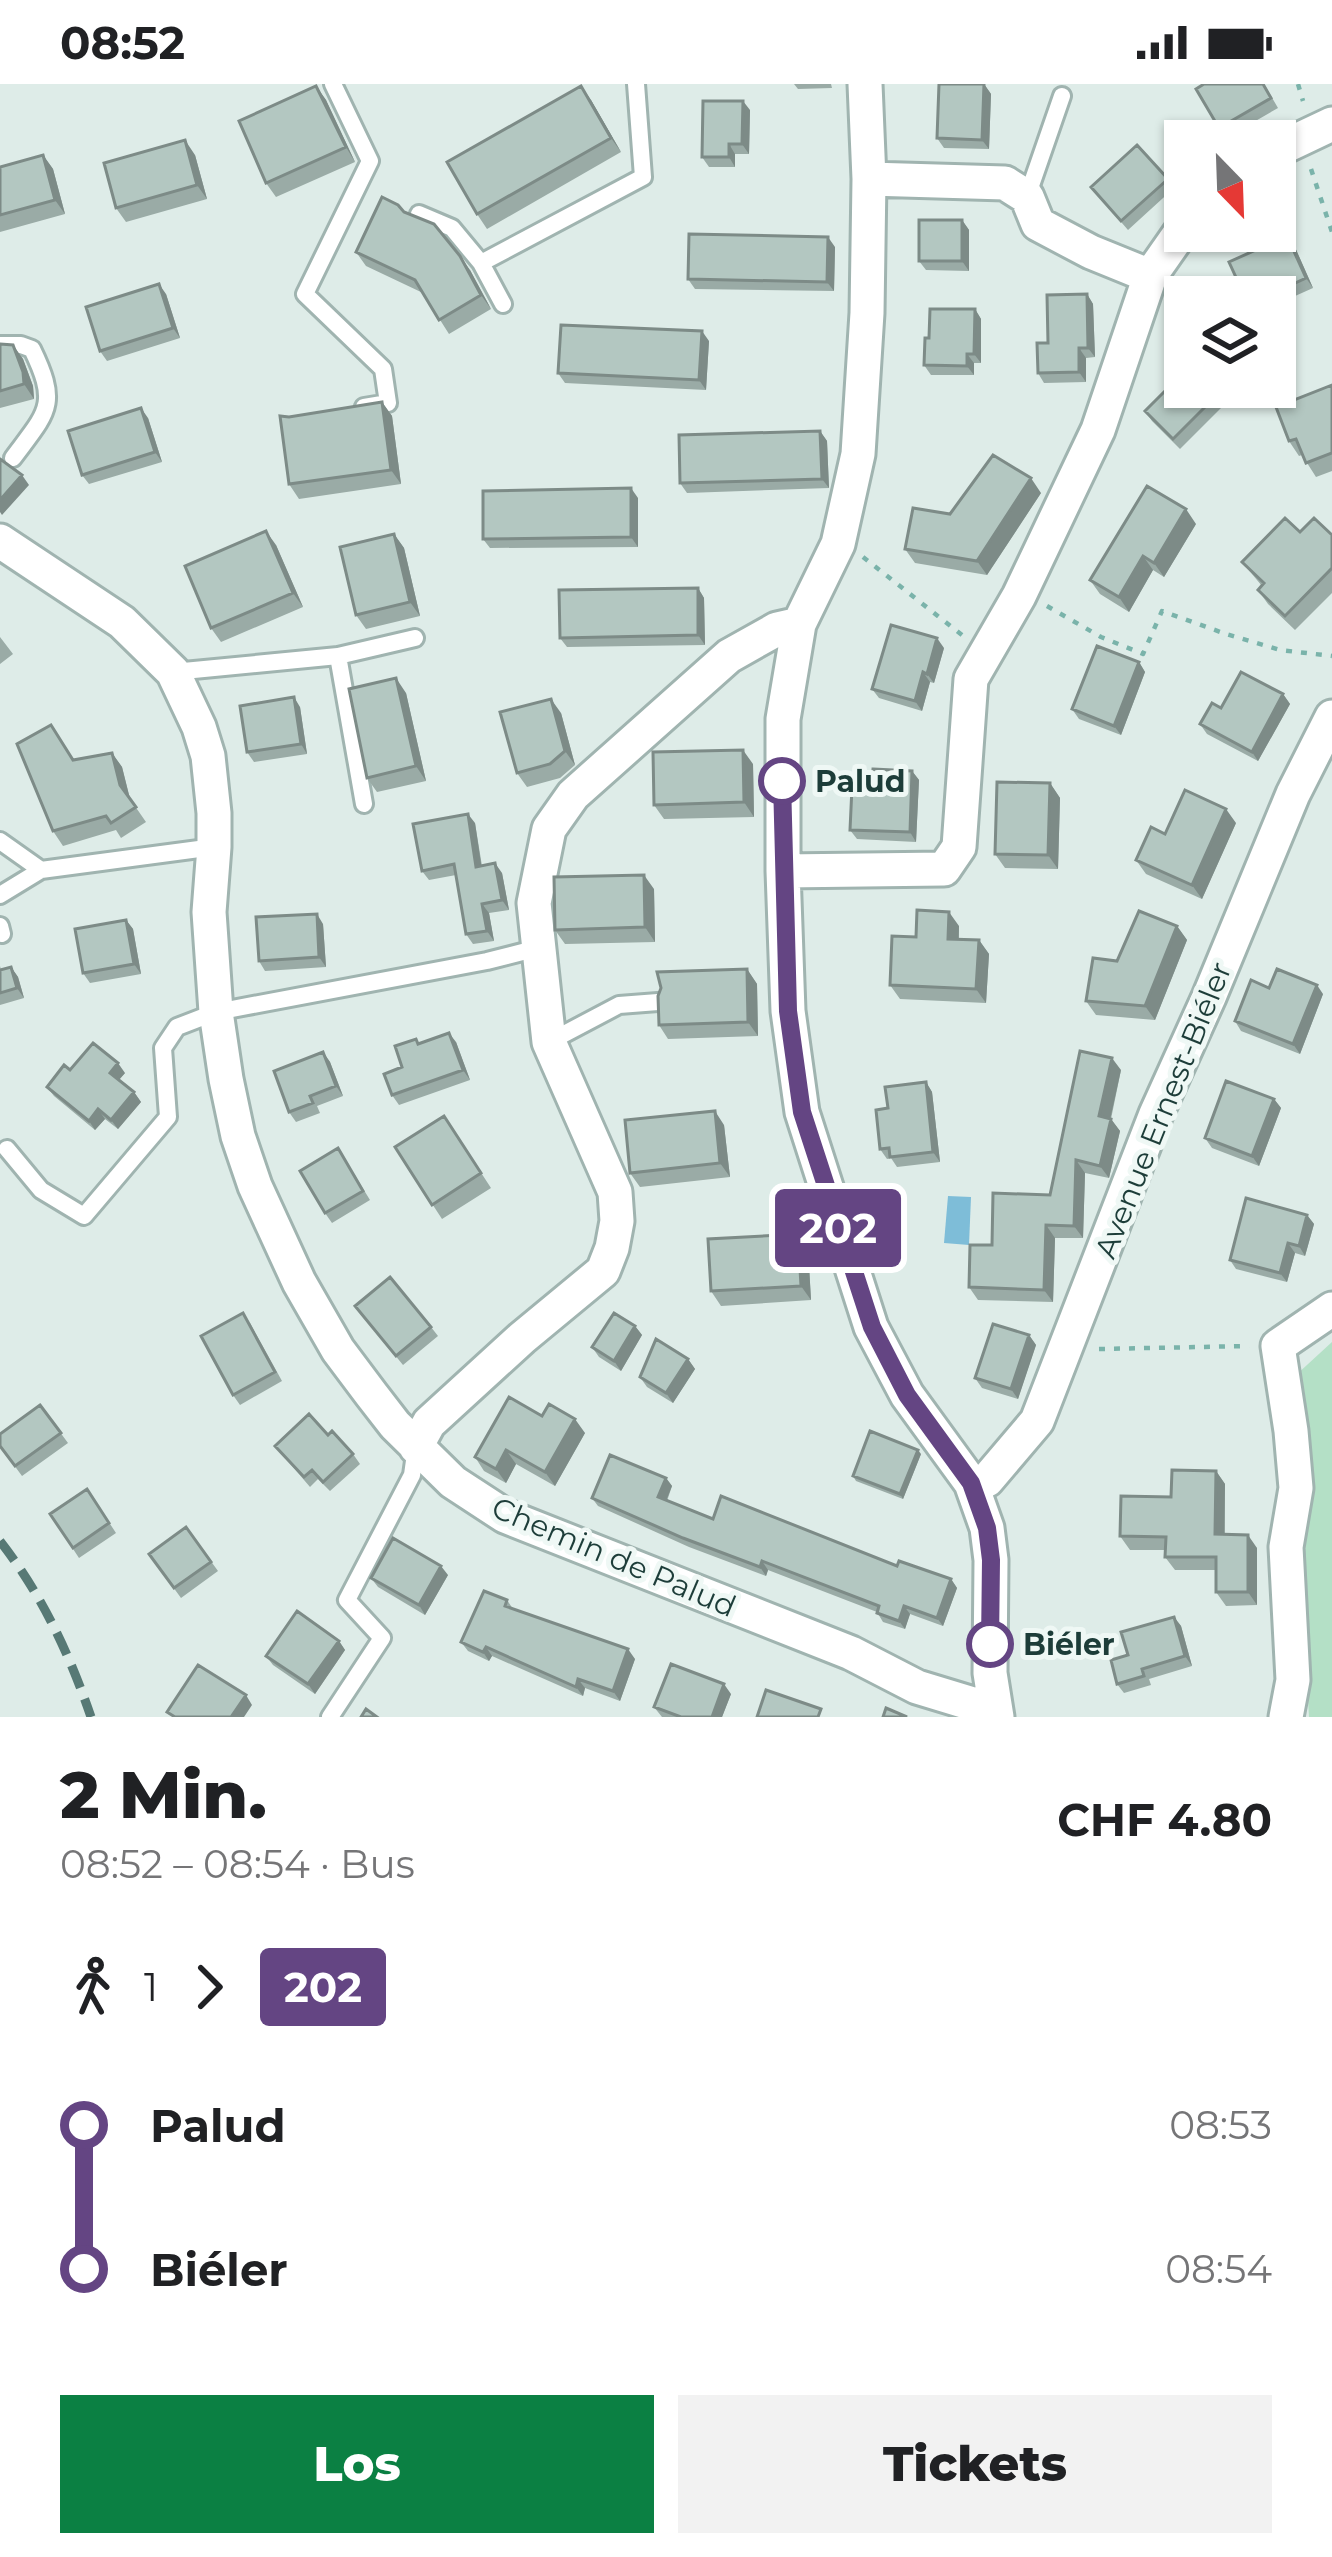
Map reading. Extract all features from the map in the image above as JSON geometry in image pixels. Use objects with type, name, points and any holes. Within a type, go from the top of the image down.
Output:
[{"type":"street","points":[[865,84],[867,313],[858,454],[838,544],[800,624],[783,719],[788,1011],[802,1112],[872,1327],[907,1395],[971,1483],[987,1528],[990,1673],[997,1714]]},
{"type":"street","points":[[1296,141],[1332,124]]},
{"type":"street","points":[[869,179],[1005,183],[1027,196],[1038,224],[1150,276]]},
{"type":"street","points":[[783,871],[944,869],[959,847],[971,679],[1019,596],[1098,430],[1150,276],[1167,252]]},
{"type":"street","points":[[0,541],[122,622],[173,672]]},
{"type":"street","points":[[416,1447],[429,1423],[603,1271],[612,1248],[615,1192],[549,1042],[534,903],[549,829],[573,795],[729,656],[777,629],[800,624]]},
{"type":"street","name":"Chemin de Palud","points":[[173,672],[208,756],[214,813],[208,912],[216,1012],[238,1136],[298,1282],[341,1354],[395,1425],[453,1482],[505,1516],[851,1653],[917,1687],[997,1714]]},
{"type":"street","name":"Avenue Ernest-Biéler","points":[[971,1483],[987,1480],[1036,1420],[1156,1114],[1293,794],[1332,716]]},
{"type":"street","points":[[1286,1717],[1293,1680],[1286,1547],[1296,1488],[1278,1346],[1332,1309]]},
{"type":"lane","points":[[333,84],[370,161],[305,294],[383,369],[388,403],[343,411]]},
{"type":"lane","points":[[481,263],[643,177],[636,84]]},
{"type":"lane","points":[[1027,196],[1062,96]]},
{"type":"lane","points":[[418,214],[452,228],[481,263],[503,304]]},
{"type":"lane","points":[[0,345],[32,349],[49,398],[43,418],[13,458]]},
{"type":"lane","points":[[173,672],[338,656],[416,638]]},
{"type":"lane","points":[[338,656],[364,804]]},
{"type":"lane","points":[[0,841],[41,870]]},
{"type":"lane","points":[[0,896],[41,870],[214,847]]},
{"type":"lane","points":[[7,1149],[41,1190],[84,1216],[168,1117],[163,1048],[177,1027],[216,1012],[538,948]]},
{"type":"lane","points":[[549,1042],[619,1005],[658,1002]]},
{"type":"lane","points":[[330,1717],[382,1638],[347,1600],[412,1475],[416,1447]]},
{"type":"path","points":[[856,551],[986,653]]},
{"type":"path","points":[[1019,596],[1143,654],[1162,610],[1280,650],[1332,656]]},
{"type":"path","points":[[1099,1348],[1278,1346]]},
{"type":"green space","points":[[1332,1342],[1332,1717],[1309,1717],[1301,1587],[1306,1503],[1295,1376]]},
{"type":"water","points":[[948,1196],[971,1197],[969,1245],[944,1243]]},
{"type":"building","points":[[939,84],[984,84],[982,140],[937,138]]},
{"type":"building","points":[[1204,84],[1263,84],[1271,98],[1233,120],[1214,120],[1196,89]]},
{"type":"building","points":[[316,86],[346,147],[266,183],[239,121]]},
{"type":"building","points":[[581,86],[611,138],[477,214],[447,162]]},
{"type":"building","points":[[703,101],[743,101],[742,144],[729,144],[729,157],[702,157]]},
{"type":"building","points":[[185,140],[197,185],[116,208],[104,163]]},
{"type":"building","points":[[1137,145],[1164,175],[1164,183],[1121,221],[1091,187]]},
{"type":"building","points":[[43,155],[55,200],[0,215],[0,167]]},
{"type":"building","points":[[382,197],[434,224],[460,256],[481,295],[439,320],[415,280],[356,252]]},
{"type":"building","points":[[919,220],[962,220],[962,261],[919,261]]},
{"type":"building","points":[[689,234],[828,237],[827,282],[688,279]]},
{"type":"building","points":[[1251,252],[1294,252],[1306,278],[1296,283],[1296,276],[1235,276],[1229,262]]},
{"type":"building","points":[[159,284],[173,328],[100,351],[86,307]]},
{"type":"building","points":[[1087,294],[1088,348],[1079,348],[1079,372],[1038,373],[1037,343],[1048,343],[1047,295]]},
{"type":"building","points":[[930,309],[975,309],[974,354],[967,354],[967,366],[924,365]]},
{"type":"building","points":[[561,325],[702,331],[699,380],[558,373]]},
{"type":"building","points":[[0,344],[13,345],[24,384],[0,391]]},
{"type":"building","points":[[1332,385],[1332,453],[1306,463],[1296,439],[1289,441],[1276,408],[1296,408],[1296,399]]},
{"type":"building","points":[[1164,392],[1164,408],[1204,408],[1173,439],[1145,411]]},
{"type":"building","points":[[382,402],[391,470],[289,484],[280,416]]},
{"type":"building","points":[[141,408],[155,452],[82,475],[68,431]]},
{"type":"building","points":[[820,431],[822,479],[680,483],[679,435]]},
{"type":"building","points":[[993,455],[1031,478],[977,561],[905,549],[913,508],[950,514]]},
{"type":"building","points":[[0,459],[22,475],[0,500]]},
{"type":"building","points":[[1147,486],[1186,509],[1154,563],[1143,556],[1119,597],[1090,580]]},
{"type":"building","points":[[631,488],[631,537],[483,539],[483,491]]},
{"type":"building","points":[[1285,518],[1300,532],[1314,518],[1332,535],[1332,568],[1285,616],[1258,590],[1264,583],[1242,562]]},
{"type":"building","points":[[266,531],[293,593],[211,628],[185,566]]},
{"type":"building","points":[[394,534],[410,602],[356,615],[340,547]]},
{"type":"building","points":[[698,588],[698,635],[560,638],[559,590]]},
{"type":"building","points":[[891,625],[937,638],[915,701],[872,689]]},
{"type":"building","points":[[1097,646],[1139,662],[1114,726],[1072,709]]},
{"type":"building","points":[[1241,672],[1283,694],[1252,752],[1200,724],[1212,703],[1221,708]]},
{"type":"building","points":[[396,678],[416,766],[367,778],[349,689]]},
{"type":"building","points":[[294,697],[301,744],[247,752],[240,706]]},
{"type":"building","points":[[551,699],[565,751],[550,764],[517,773],[500,712]]},
{"type":"building","points":[[51,725],[73,760],[112,753],[120,785],[136,807],[111,823],[106,816],[53,831],[17,744]]},
{"type":"building","points":[[743,750],[744,802],[654,805],[653,752]]},
{"type":"building","points":[[873,769],[912,771],[910,832],[850,830],[852,787],[872,787]]},
{"type":"building","points":[[997,782],[1050,783],[1048,855],[995,854]]},
{"type":"building","points":[[1185,790],[1226,809],[1192,885],[1136,860],[1151,827],[1165,834]]},
{"type":"building","points":[[468,814],[476,867],[495,863],[502,900],[482,904],[487,931],[466,934],[454,864],[422,871],[413,824]]},
{"type":"building","points":[[644,875],[645,927],[555,930],[554,877]]},
{"type":"building","points":[[917,910],[949,912],[948,939],[979,940],[976,989],[890,985],[892,936],[916,937]]},
{"type":"building","points":[[1139,911],[1177,926],[1145,1006],[1086,1001],[1093,958],[1117,961]]},
{"type":"building","points":[[317,914],[319,957],[259,961],[256,917]]},
{"type":"building","points":[[126,920],[134,964],[83,973],[75,929]]},
{"type":"building","points":[[11,967],[17,988],[0,993],[0,970]]},
{"type":"building","points":[[747,969],[748,1022],[659,1025],[657,972]]},
{"type":"building","points":[[1277,969],[1317,985],[1293,1044],[1235,1021],[1251,980],[1269,988]]},
{"type":"building","points":[[449,1033],[463,1070],[392,1095],[384,1074],[402,1067],[395,1046]]},
{"type":"building","points":[[93,1043],[118,1063],[110,1073],[134,1092],[111,1120],[98,1109],[89,1121],[47,1087],[64,1065],[70,1070]]},
{"type":"building","points":[[1080,1051],[1112,1058],[1099,1116],[1111,1119],[1100,1166],[1076,1160],[1074,1226],[1046,1225],[1044,1290],[969,1287],[970,1245],[992,1245],[993,1193],[1050,1195]]},
{"type":"building","points":[[323,1052],[336,1086],[310,1096],[313,1103],[289,1112],[274,1071]]},
{"type":"building","points":[[1226,1081],[1274,1099],[1252,1156],[1205,1138]]},
{"type":"building","points":[[926,1082],[933,1152],[890,1157],[889,1148],[880,1149],[876,1110],[888,1108],[885,1087]]},
{"type":"building","points":[[715,1111],[720,1163],[630,1173],[625,1120]]},
{"type":"building","points":[[444,1116],[481,1173],[432,1205],[395,1147]]},
{"type":"building","points":[[338,1148],[363,1191],[325,1213],[300,1171]]},
{"type":"building","points":[[1246,1198],[1307,1215],[1299,1246],[1288,1243],[1280,1273],[1230,1260]]},
{"type":"building","points":[[798,1234],[801,1286],[711,1291],[708,1239]]},
{"type":"building","points":[[390,1277],[431,1327],[396,1356],[355,1306]]},
{"type":"building","points":[[243,1313],[275,1372],[233,1395],[201,1336]]},
{"type":"building","points":[[614,1313],[635,1326],[614,1361],[592,1347]]},
{"type":"building","points":[[993,1324],[1029,1335],[1011,1389],[975,1378]]},
{"type":"building","points":[[656,1339],[688,1359],[666,1393],[640,1377]]},
{"type":"building","points":[[509,1397],[542,1416],[549,1404],[575,1419],[545,1472],[506,1450],[496,1469],[475,1457]]},
{"type":"building","points":[[40,1405],[61,1433],[15,1466],[0,1446],[0,1434]]},
{"type":"building","points":[[309,1414],[353,1454],[323,1482],[312,1470],[304,1477],[275,1446]]},
{"type":"building","points":[[870,1431],[918,1450],[900,1494],[853,1476]]},
{"type":"building","points":[[610,1455],[666,1478],[658,1497],[713,1519],[721,1496],[897,1566],[899,1561],[951,1579],[937,1618],[904,1606],[899,1621],[877,1613],[879,1606],[762,1561],[760,1567],[592,1498]]},
{"type":"building","points":[[1172,1470],[1216,1471],[1215,1534],[1248,1535],[1248,1592],[1216,1592],[1216,1557],[1165,1557],[1166,1537],[1120,1536],[1121,1496],[1171,1497]]},
{"type":"building","points":[[87,1489],[109,1523],[73,1548],[50,1514]]},
{"type":"building","points":[[186,1527],[211,1562],[174,1588],[149,1554]]},
{"type":"building","points":[[393,1538],[441,1566],[419,1605],[371,1578]]},
{"type":"building","points":[[484,1591],[507,1600],[505,1606],[628,1649],[613,1691],[578,1679],[576,1687],[486,1647],[483,1652],[461,1642]]},
{"type":"building","points":[[297,1611],[339,1641],[308,1684],[266,1656]]},
{"type":"building","points":[[1174,1617],[1185,1656],[1142,1669],[1144,1676],[1117,1684],[1111,1660],[1128,1655],[1121,1632]]},
{"type":"building","points":[[671,1664],[724,1684],[712,1717],[681,1717],[654,1707]]},
{"type":"building","points":[[198,1665],[246,1695],[231,1717],[175,1717],[167,1712]]},
{"type":"building","points":[[766,1690],[821,1709],[818,1717],[757,1717]]},
{"type":"building","points":[[886,1708],[907,1717],[883,1717]]},
{"type":"railway","points":[[0,1541],[53,1625],[91,1717]]},
{"type":"bus line","name":"202","points":[[782,781],[788,1011],[802,1112],[872,1327],[907,1395],[971,1483],[987,1528],[990,1644]]},
{"type":"place","name":"Palud","points":[[782,781]]},
{"type":"place","name":"Biéler","points":[[990,1644]]}]
